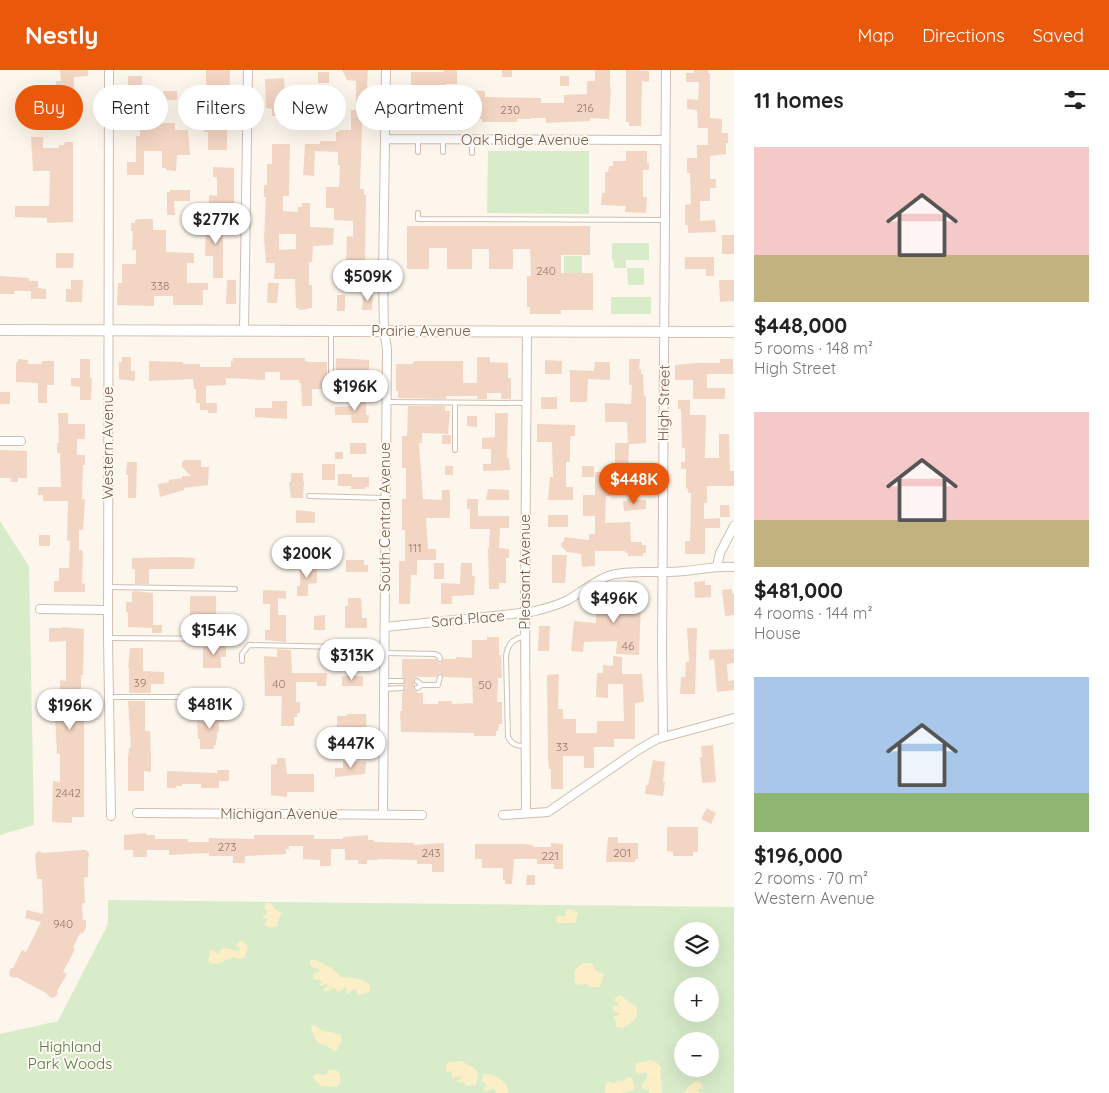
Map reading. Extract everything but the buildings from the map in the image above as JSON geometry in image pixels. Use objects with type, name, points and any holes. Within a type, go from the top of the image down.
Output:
[{"type":"main road","name":"Prairie Avenue","points":[[0,330],[734,332]]},
{"type":"street","name":"Western Avenue","points":[[109,70],[108,697],[111,816]]},
{"type":"street","points":[[244,331],[248,70]]},
{"type":"street","name":"South Central Avenue","points":[[383,814],[387,345],[384,331],[386,70]]},
{"type":"street","name":"High Street","points":[[663,736],[662,573],[666,70]]},
{"type":"street","name":"Oak Ridge Avenue","points":[[385,139],[665,140]]},
{"type":"street","name":"Pleasant Avenue","points":[[526,813],[527,332]]},
{"type":"street","points":[[0,441],[21,441]]},
{"type":"street","points":[[717,566],[720,553],[734,526]]},
{"type":"street","name":"Sard Place","points":[[385,627],[525,614],[550,608],[567,600],[596,581],[612,575],[662,573],[717,566],[734,566]]},
{"type":"street","points":[[40,609],[108,610]]},
{"type":"street","points":[[503,815],[548,812],[638,750],[663,736],[734,718]]},
{"type":"street","name":"Michigan Avenue","points":[[137,813],[422,815]]},
{"type":"lane","points":[[418,139],[418,152]]},
{"type":"lane","points":[[443,139],[443,152]]},
{"type":"lane","points":[[472,140],[472,153]]},
{"type":"lane","points":[[472,212],[472,219]]},
{"type":"lane","points":[[418,213],[418,219],[665,220]]},
{"type":"lane","points":[[443,213],[443,219]]},
{"type":"lane","points":[[331,331],[331,396]]},
{"type":"lane","points":[[386,402],[526,403]]},
{"type":"lane","points":[[454,450],[455,403]]},
{"type":"lane","points":[[310,496],[386,498]]},
{"type":"lane","points":[[108,587],[234,589]]},
{"type":"lane","points":[[525,636],[516,638],[511,642],[507,648],[506,656],[508,737],[516,745],[526,746]]},
{"type":"lane","points":[[108,638],[239,639]]},
{"type":"lane","points":[[242,661],[242,654],[249,645],[435,654],[440,659]]},
{"type":"lane","points":[[418,688],[422,685],[438,684],[440,677]]},
{"type":"lane","points":[[384,685],[402,681]]},
{"type":"lane","points":[[417,681],[422,685]]},
{"type":"lane","points":[[384,685],[402,688]]},
{"type":"lane","points":[[108,697],[178,697],[214,703]]},
{"type":"green space","points":[[488,151],[589,151],[589,214],[487,213]]},
{"type":"green space","points":[[612,243],[649,243],[649,260],[626,260],[626,268],[614,268]]},
{"type":"green space","points":[[564,256],[582,256],[582,273],[564,273]]},
{"type":"green space","points":[[627,268],[644,268],[644,285],[628,285]]},
{"type":"green space","points":[[611,297],[651,297],[651,314],[611,314]]},
{"type":"green space","points":[[0,521],[29,566],[34,825],[0,835]]},
{"type":"green space","name":"Highland Park Woods","points":[[108,900],[734,907],[734,1093],[0,1093],[0,1034],[58,1021],[108,924]]},
{"type":"sand","points":[[266,903],[271,903],[274,908],[282,913],[278,919],[278,925],[270,928],[264,925],[268,919],[262,918],[267,913],[264,907]]},
{"type":"sand","points":[[569,909],[578,913],[575,923],[557,923],[556,917],[559,915],[565,917],[566,910]]},
{"type":"sand","points":[[240,941],[244,942],[247,946],[244,958],[233,957],[218,964],[210,963],[208,960],[209,951],[213,950],[218,954],[223,948],[239,951],[240,949],[236,945]]},
{"type":"sand","points":[[313,959],[332,968],[341,977],[364,981],[370,986],[369,992],[358,995],[356,989],[354,989],[347,994],[346,987],[339,992],[334,988],[325,992],[324,989],[328,986],[326,984],[319,985],[322,982],[321,980],[314,979],[313,974],[320,971],[318,968],[313,968],[309,962]]},
{"type":"sand","points":[[585,963],[592,963],[595,970],[604,974],[600,987],[590,987],[586,984],[579,985],[574,982],[576,977],[574,974],[575,970]]},
{"type":"sand","points":[[619,995],[636,1006],[637,1010],[634,1020],[622,1028],[615,1026],[617,1023],[613,1017],[620,1014],[614,1011],[612,1006],[619,1005],[619,1003],[613,1001]]},
{"type":"sand","points":[[312,1025],[324,1031],[341,1035],[342,1040],[337,1050],[334,1051],[317,1041],[311,1029]]},
{"type":"sand","points":[[650,1060],[656,1062],[661,1067],[662,1093],[649,1093],[649,1090],[642,1088],[642,1084],[648,1074],[645,1072],[639,1074],[635,1071],[636,1064]]},
{"type":"sand","points":[[461,1061],[476,1069],[478,1075],[476,1085],[466,1086],[464,1082],[459,1083],[456,1081],[461,1079],[461,1076],[451,1078],[452,1071],[446,1072],[446,1066],[449,1062]]},
{"type":"sand","points":[[329,1069],[338,1071],[340,1083],[337,1087],[321,1086],[313,1077],[313,1075],[318,1074],[326,1075]]},
{"type":"sand","points":[[484,1074],[492,1075],[504,1082],[508,1093],[495,1093],[494,1089],[484,1091],[483,1089],[487,1085],[481,1081]]},
{"type":"sand","points":[[629,1077],[632,1078],[635,1086],[633,1090],[622,1093],[605,1093],[606,1084],[609,1081],[614,1084],[618,1080],[622,1082]]},
{"type":"sand","points":[[696,1081],[701,1083],[703,1087],[703,1089],[698,1089],[699,1093],[683,1093],[690,1085]]}]
